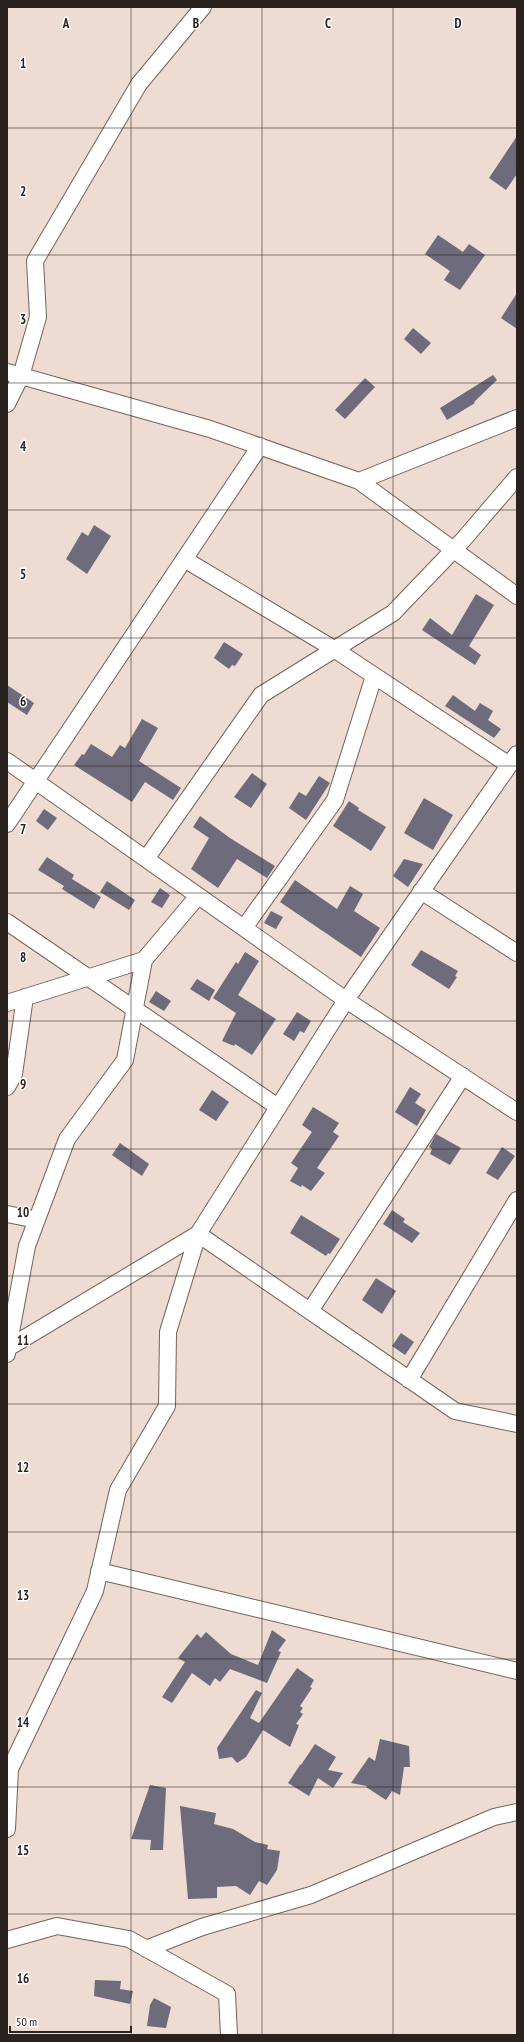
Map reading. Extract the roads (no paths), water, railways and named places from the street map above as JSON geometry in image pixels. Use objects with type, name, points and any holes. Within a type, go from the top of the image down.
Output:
[{"type":"street","points":[[7,404],[14,374],[38,317],[35,261],[139,84],[203,7]]},
{"type":"street","points":[[14,374],[210,429],[359,481],[517,596]]},
{"type":"street","points":[[359,481],[517,418]]},
{"type":"street","points":[[7,824],[260,446]]},
{"type":"street","points":[[146,859],[261,695],[393,613],[454,550],[517,476]]},
{"type":"street","points":[[7,1829],[10,1769],[95,1591],[118,1490],[167,1406],[168,1332],[198,1234],[346,1000],[513,759],[374,676],[334,649],[184,559]]},
{"type":"street","points":[[244,928],[335,800],[374,676]]},
{"type":"street","points":[[7,762],[346,1000],[517,1111]]},
{"type":"street","points":[[421,891],[517,953]]},
{"type":"street","points":[[8,1351],[27,1246],[67,1139],[126,1060],[144,960],[198,896]]},
{"type":"street","points":[[7,922],[278,1107]]},
{"type":"street","points":[[7,1003],[144,960]]},
{"type":"street","points":[[7,1087],[14,1074],[25,997]]},
{"type":"street","points":[[310,1311],[463,1076]]},
{"type":"street","points":[[409,1380],[517,1200]]},
{"type":"street","points":[[7,1214],[36,1220]]},
{"type":"street","points":[[198,1234],[455,1411],[517,1424]]},
{"type":"street","points":[[8,1351],[198,1234]]},
{"type":"street","points":[[99,1572],[517,1671]]},
{"type":"street","points":[[146,1949],[202,1927],[311,1895],[494,1817],[517,1812]]},
{"type":"street","points":[[7,1940],[57,1926],[129,1939],[228,1994],[229,2035]]}]
